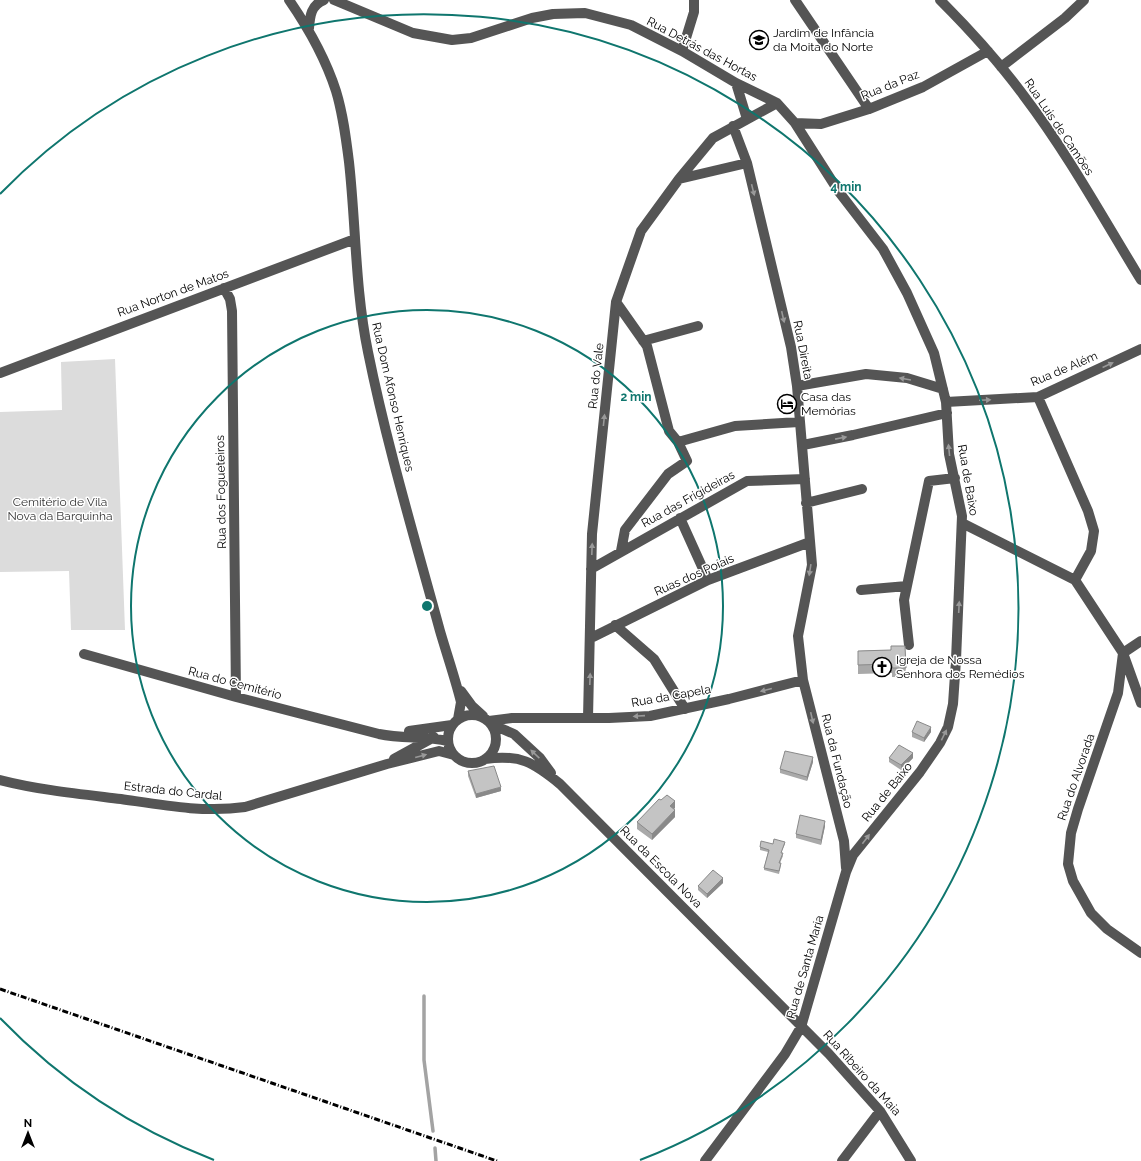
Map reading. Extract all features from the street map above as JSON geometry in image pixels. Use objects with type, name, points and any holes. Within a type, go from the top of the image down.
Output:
[{"type":"street","name":"Rua Dom Afonso Henriques","points":[[289,0],[309,28],[331,76],[342,114],[352,192],[363,326],[378,402],[461,702],[452,729]]},
{"type":"street","points":[[309,28],[310,14],[314,7],[324,0]]},
{"type":"street","name":"Rua Detrás das Hortas","points":[[334,0],[413,33],[452,40],[471,38],[532,18],[553,14],[585,13],[631,25],[682,51],[736,83],[777,102],[795,123]]},
{"type":"street","points":[[682,51],[694,12],[694,0]]},
{"type":"street","points":[[795,0],[869,108]]},
{"type":"street","name":"Rua Luis de Camões","points":[[940,0],[988,51],[1025,96],[1069,163],[1141,280]]},
{"type":"street","points":[[1001,67],[1065,18],[1084,0]]},
{"type":"street","name":"Rua da Paz","points":[[795,123],[821,124],[869,108],[922,87],[988,51]]},
{"type":"street","points":[[736,83],[747,119]]},
{"type":"street","name":"Rua do Vale","points":[[588,718],[591,638],[592,534],[616,302],[641,231],[679,179],[714,138],[777,102]]},
{"type":"street","name":"Rua de Baixo","points":[[795,123],[839,192],[883,249],[907,293],[934,353],[946,402],[949,454],[955,478],[962,523],[953,704],[948,727],[920,772],[853,855],[846,872]]},
{"type":"street","name":"Rua Direita","points":[[733,126],[747,163],[791,347],[797,386],[812,565],[798,636],[803,680]]},
{"type":"street","points":[[679,179],[747,163]]},
{"type":"street","name":"Rua Norton de Matos","points":[[0,373],[355,239]]},
{"type":"street","name":"Rua dos Fogueteiros","points":[[224,288],[230,299],[232,311],[236,697]]},
{"type":"street","points":[[616,302],[642,341],[647,346],[669,431],[678,442],[687,461],[668,474],[625,530],[621,551]]},
{"type":"street","points":[[642,341],[698,326]]},
{"type":"street","name":"Rua de Além","points":[[946,402],[1038,397],[1141,349]]},
{"type":"street","points":[[797,386],[866,374],[907,378],[943,389]]},
{"type":"street","points":[[1038,397],[1088,511],[1094,532],[1091,551],[1075,580]]},
{"type":"street","points":[[803,445],[947,413]]},
{"type":"street","points":[[678,442],[734,426],[799,422]]},
{"type":"street","points":[[909,645],[904,600],[929,481],[955,478]]},
{"type":"street","name":"Rua das Frigideiras","points":[[591,569],[747,481],[805,479]]},
{"type":"street","points":[[806,503],[862,489]]},
{"type":"street","points":[[680,518],[708,580]]},
{"type":"street","points":[[962,523],[1075,580],[1123,653],[1141,703]]},
{"type":"street","name":"Ruas dos Poíais","points":[[591,638],[708,580],[810,542]]},
{"type":"street","points":[[861,590],[907,586]]},
{"type":"street","points":[[615,625],[654,659],[685,709]]},
{"type":"street","points":[[1123,653],[1141,642]]},
{"type":"street","name":"Rua do Alvorada","points":[[1123,653],[1118,693],[1078,809],[1071,833],[1068,864],[1073,881],[1091,913],[1107,929],[1141,953]]},
{"type":"street","name":"Rua do Cemitério","points":[[84,654],[236,697],[379,734],[399,738],[420,736],[433,738]]},
{"type":"street","name":"Rua da Fundação","points":[[803,680],[844,841],[846,872]]},
{"type":"street","name":"Rua da Capela","points":[[489,721],[540,717],[588,718],[650,716],[685,709],[803,680]]},
{"type":"street","name":"Rua Dom Afonso Henriques","points":[[457,687],[472,706],[489,721]]},
{"type":"street","points":[[489,721],[496,732],[495,748],[485,759],[469,763],[454,755],[452,729],[471,714],[489,721],[514,734],[540,758],[560,784]]},
{"type":"street","name":"Rua da Capela","points":[[514,734],[515,729],[520,724],[540,717]]},
{"type":"street","name":"Rua do Cemitério","points":[[379,734],[452,729]]},
{"type":"street","name":"Estrada do Cardal","points":[[387,764],[452,729]]},
{"type":"street","name":"Estrada do Cardal","points":[[0,780],[57,791],[166,805],[223,810],[245,807],[387,764],[439,750],[454,755]]},
{"type":"street","name":"Rua da Escola Nova","points":[[485,759],[504,756],[517,758],[543,770],[560,784],[801,1027]]},
{"type":"street","name":"Rua de Santa Maria","points":[[706,1161],[785,1054],[801,1027],[846,872]]},
{"type":"street","name":"Rua Ribeiro da Maia","points":[[801,1027],[880,1110],[912,1161]]},
{"type":"street","points":[[842,1161],[880,1110]]},
{"type":"green space","name":"Cemitério de Vila Nova da Barquinha","points":[[115,359],[125,630],[71,630],[69,571],[0,572],[0,412],[62,410],[61,362]]},
{"type":"building","points":[[891,646],[905,646],[906,668],[892,668],[892,664],[858,665],[858,651],[891,650]]},
{"type":"building","points":[[917,721],[931,727],[924,738],[912,732]]},
{"type":"building","points":[[899,745],[913,753],[901,765],[889,758]]},
{"type":"building","points":[[785,751],[813,757],[807,777],[780,769]]},
{"type":"building","points":[[494,766],[501,787],[476,794],[468,771]]},
{"type":"building","points":[[667,795],[675,801],[670,806],[675,810],[652,834],[637,822],[659,799],[661,800]]},
{"type":"building","points":[[800,815],[825,821],[821,840],[796,834]]},
{"type":"building","points":[[774,839],[785,842],[781,853],[783,853],[779,863],[781,863],[779,871],[764,868],[769,850],[760,847],[761,841],[773,844]]},
{"type":"building","points":[[713,870],[723,878],[707,894],[698,886]]},
{"type":"waterway","points":[[424,996],[424,1060],[433,1131]]},
{"type":"waterway","points":[[435,1148],[436,1161]]},
{"type":"railway","points":[[0,989],[497,1161]]},
{"type":"place","name":"Jardim de Infância da Moita do Norte","points":[[759,40]]},
{"type":"place","name":"Casa das Memórias","points":[[787,404]]},
{"type":"place","name":"Igreja de Nossa Senhora dos Remédios","points":[[882,667]]}]
